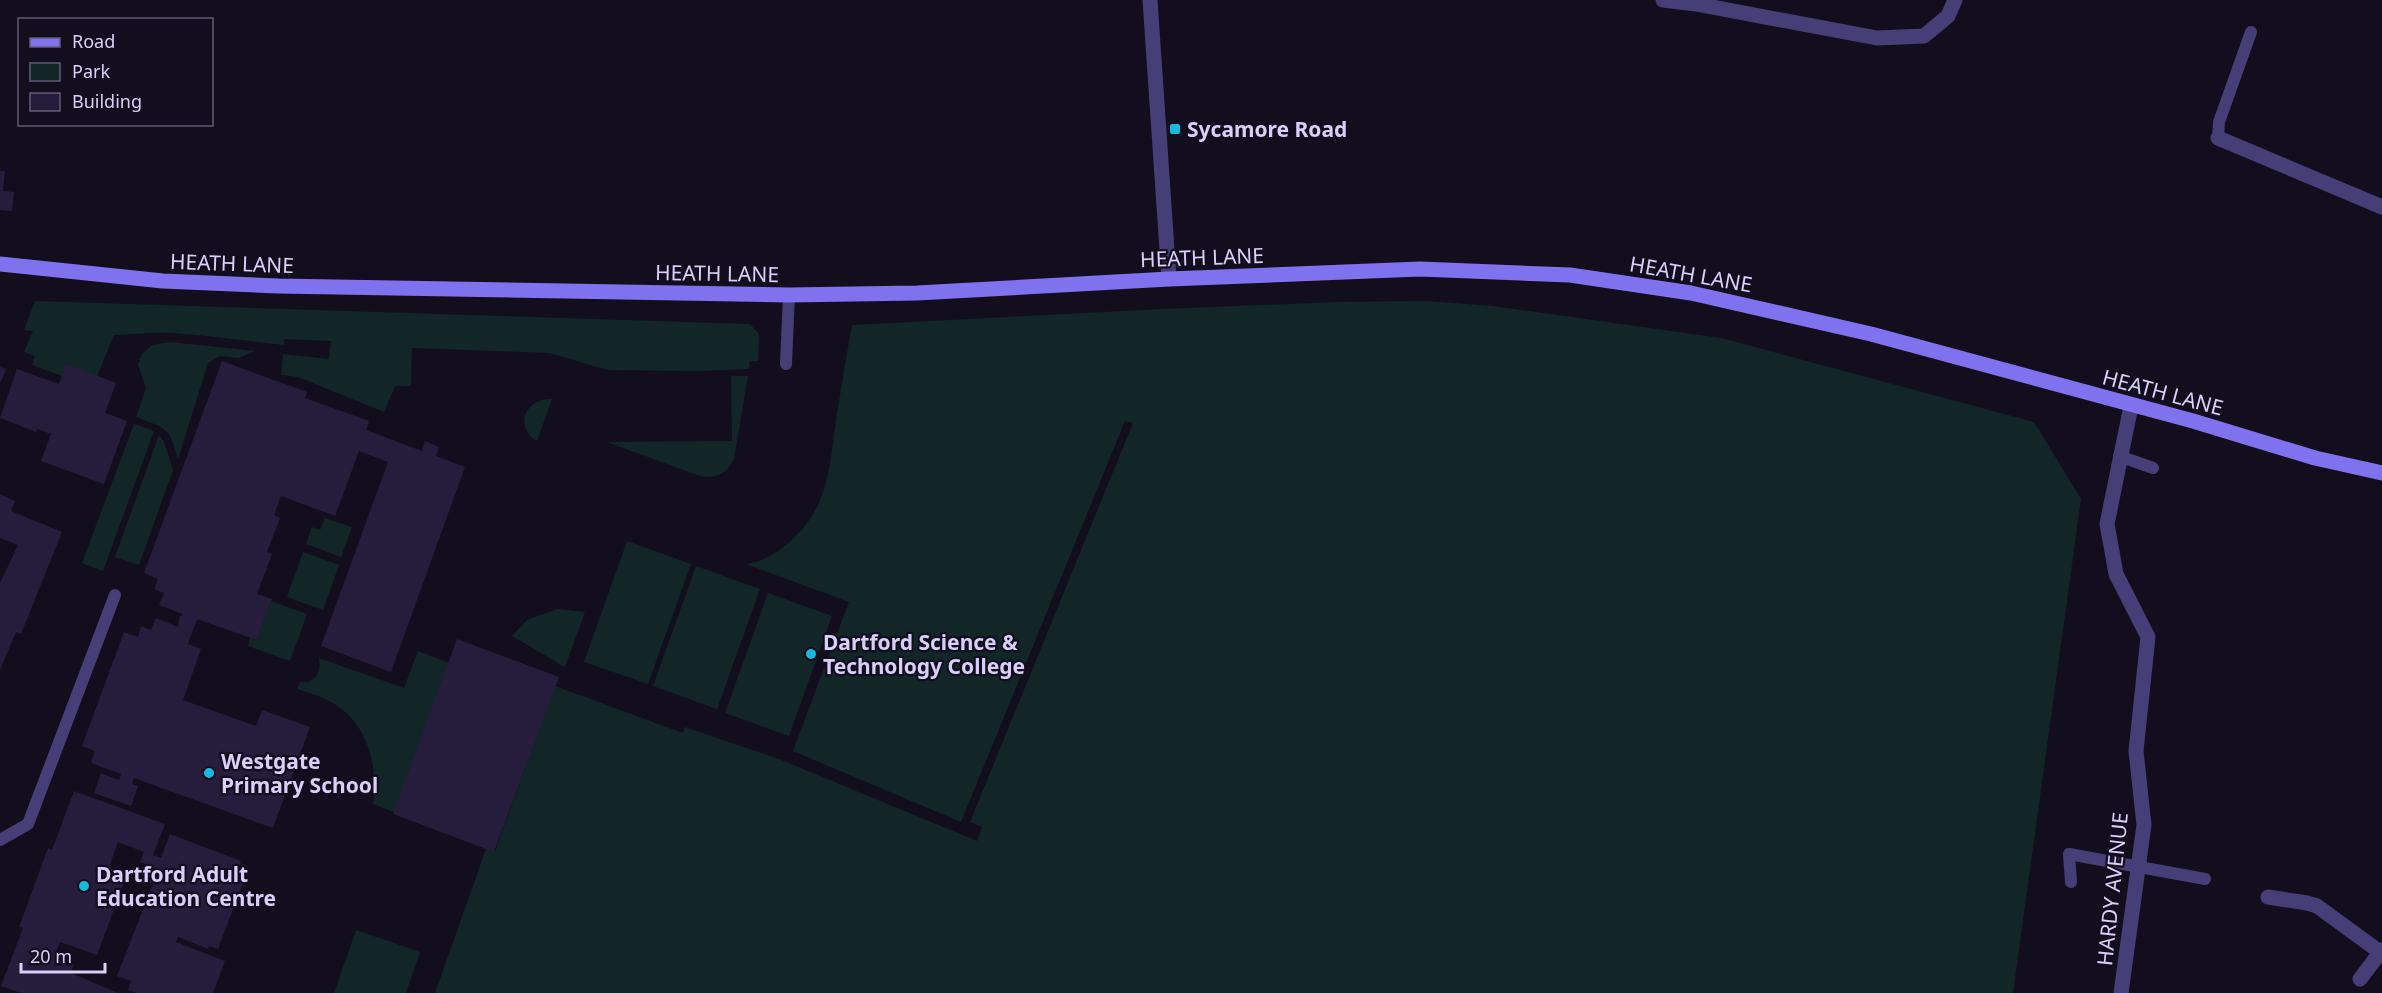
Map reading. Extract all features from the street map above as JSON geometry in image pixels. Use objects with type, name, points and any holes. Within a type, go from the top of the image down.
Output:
[{"type":"street","points":[[1150,0],[1169,279]]},
{"type":"street","points":[[1663,0],[1696,4],[1877,39],[1924,36],[1948,16],[1955,0]]},
{"type":"street","points":[[2218,138],[2382,207]]},
{"type":"street","name":"HEATH LANE","points":[[0,264],[163,281],[266,286],[789,295],[917,293],[1169,279],[1420,269],[1570,275],[1691,293],[1871,334],[2193,421],[2315,458],[2382,473]]},
{"type":"street","name":"HARDY AVENUE","points":[[2121,993],[2144,825],[2136,751],[2148,637],[2116,574],[2107,524],[2131,406]]},
{"type":"street","points":[[2268,897],[2317,906],[2381,951],[2360,979]]},
{"type":"lane","points":[[2218,138],[2219,122],[2251,32]]},
{"type":"lane","points":[[786,364],[789,295]]},
{"type":"lane","points":[[2119,456],[2153,468]]},
{"type":"lane","points":[[0,840],[28,824],[115,595]]},
{"type":"lane","points":[[2071,882],[2069,854],[2205,879]]},
{"type":"green space","points":[[35,301],[750,324],[759,334],[758,361],[750,361],[749,369],[607,370],[550,353],[412,348],[411,386],[395,386],[384,412],[298,377],[281,375],[283,354],[329,359],[331,341],[284,339],[284,345],[171,333],[114,335],[97,376],[62,376],[32,365],[35,356],[24,352],[33,331],[24,330]]},
{"type":"green space","points":[[1426,301],[1493,306],[1721,338],[2034,422],[2081,499],[2013,993],[435,993],[486,849],[495,851],[555,686],[683,733],[685,727],[779,759],[977,841],[982,827],[970,822],[1133,423],[1125,421],[961,822],[793,751],[849,602],[746,564],[768,557],[788,543],[806,525],[818,505],[830,464],[852,325],[1162,309]]},
{"type":"green space","points":[[170,342],[255,351],[239,358],[219,356],[208,363],[178,459],[172,440],[165,430],[136,417],[146,388],[138,365],[142,354],[152,345]]},
{"type":"green space","points":[[731,376],[748,376],[734,459],[719,475],[709,477],[697,475],[607,442],[732,441]]},
{"type":"green space","points":[[552,399],[537,441],[526,428],[524,421],[526,414],[535,403]]},
{"type":"green space","points":[[134,424],[154,431],[103,571],[82,563]]},
{"type":"green space","points":[[159,435],[164,442],[173,470],[139,565],[115,557]]},
{"type":"green space","points":[[325,518],[352,527],[341,557],[306,544],[312,527],[320,530]]},
{"type":"green space","points":[[627,541],[691,564],[648,684],[584,662]]},
{"type":"green space","points":[[303,552],[339,565],[323,610],[287,597]]},
{"type":"green space","points":[[696,566],[760,589],[717,709],[653,686]]},
{"type":"green space","points":[[768,593],[832,616],[789,736],[725,713]]},
{"type":"green space","points":[[271,601],[307,614],[290,661],[248,646],[250,638],[257,640]]},
{"type":"green space","points":[[557,609],[585,612],[565,667],[512,636],[527,620]]},
{"type":"green space","points":[[418,651],[449,663],[394,812],[373,804],[372,762],[364,736],[356,724],[331,702],[297,689],[300,682],[310,681],[316,676],[319,658],[404,688]]},
{"type":"green space","points":[[356,930],[420,952],[406,993],[334,993]]},
{"type":"building","points":[[0,171],[5,171],[3,191],[14,192],[12,211],[0,210]]},
{"type":"building","points":[[222,361],[307,392],[305,398],[369,421],[366,430],[422,451],[425,441],[439,447],[436,456],[465,467],[391,672],[321,646],[388,462],[359,451],[335,516],[281,496],[274,515],[280,518],[267,552],[272,554],[257,594],[272,599],[257,640],[197,619],[188,644],[201,649],[183,700],[256,726],[262,710],[310,727],[273,828],[134,778],[132,784],[138,786],[131,806],[94,793],[101,773],[119,780],[121,774],[91,763],[95,751],[82,746],[124,632],[138,637],[141,626],[151,630],[156,618],[178,627],[180,615],[183,614],[159,605],[164,593],[154,589],[158,579],[144,573]]},
{"type":"building","points":[[66,364],[116,383],[105,413],[127,421],[104,484],[41,461],[51,434],[37,429],[36,432],[0,418],[17,369],[59,384]]},
{"type":"building","points":[[0,367],[6,369],[0,384]]},
{"type":"building","points":[[0,494],[15,501],[11,511],[62,532],[21,634],[16,632],[0,670],[0,583],[18,545],[0,538]]},
{"type":"building","points":[[457,639],[559,677],[494,852],[393,814]]},
{"type":"building","points":[[74,791],[165,824],[153,855],[161,858],[170,834],[241,861],[235,877],[244,880],[218,949],[209,946],[208,949],[178,937],[176,942],[225,961],[213,993],[137,993],[128,990],[131,981],[117,976],[153,884],[143,880],[149,865],[140,862],[144,852],[118,842],[108,870],[126,877],[97,955],[60,942],[54,957],[74,964],[71,973],[118,993],[21,993],[1,986],[23,928],[19,927],[48,848],[52,850]]},
{"type":"place","name":"Sycamore Road","points":[[1175,129]]},
{"type":"place","name":"Dartford Science & Technology College","points":[[811,654]]},
{"type":"place","name":"Westgate Primary School","points":[[209,773]]},
{"type":"place","name":"Dartford Adult Education Centre","points":[[84,886]]}]
